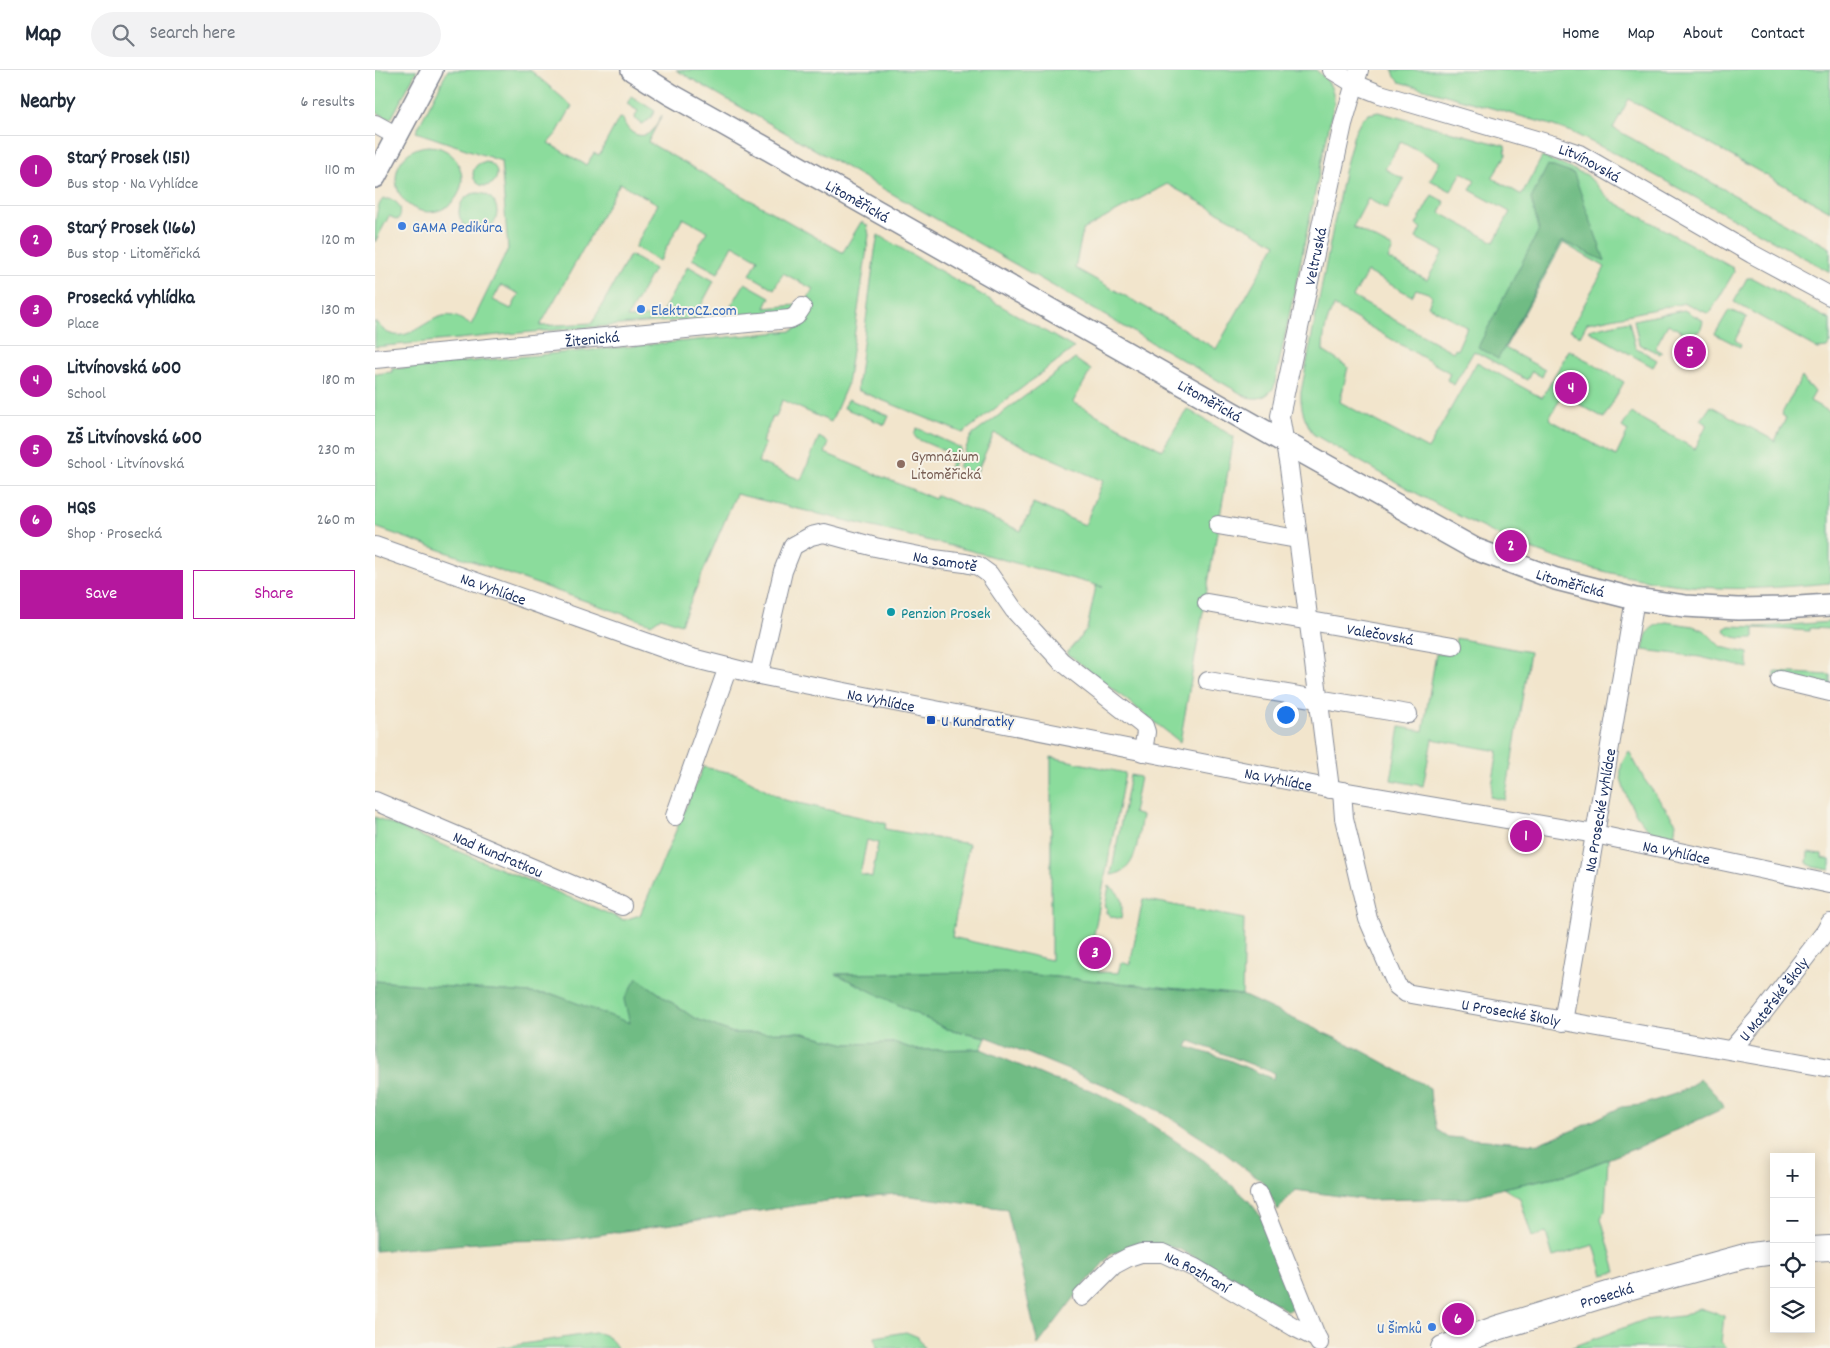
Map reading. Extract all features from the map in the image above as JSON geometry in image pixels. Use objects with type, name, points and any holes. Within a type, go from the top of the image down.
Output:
[{"type":"main road","points":[[1815,1249],[1830,1248]]},
{"type":"main road","name":"Prosecká","points":[[1443,1348],[1497,1328],[1628,1288],[1745,1256],[1770,1253]]},
{"type":"street","points":[[375,177],[432,70]]},
{"type":"street","name":"Litoměřická","points":[[632,70],[678,99],[1475,549],[1556,579],[1635,599],[1691,606],[1738,609],[1830,605]]},
{"type":"street","name":"Litvínovská","points":[[1332,70],[1357,77],[1380,94],[1579,154],[1752,254],[1830,296]]},
{"type":"street","name":"Veltruská","points":[[1285,443],[1280,416],[1343,124],[1357,77]]},
{"type":"street","points":[[375,124],[397,136]]},
{"type":"street","name":"Žitenická","points":[[375,359],[791,319],[796,316],[802,307]]},
{"type":"street","points":[[1285,443],[1319,699],[1336,790]]},
{"type":"street","points":[[1218,525],[1297,539]]},
{"type":"street","name":"Na Samotě","points":[[759,676],[783,571],[793,546],[811,536],[824,534],[875,547],[978,566],[989,574],[1014,610],[1061,661],[1144,726],[1146,732],[1143,752]]},
{"type":"street","name":"Na Vyhlídce","points":[[375,546],[688,657],[759,676],[1336,790],[1595,834],[1830,884]]},
{"type":"street","name":"Na Prosecké vyhlídce","points":[[1563,1022],[1635,599]]},
{"type":"street","name":"Valečovská","points":[[1207,603],[1453,646]]},
{"type":"street","points":[[675,816],[727,668]]},
{"type":"street","points":[[1208,680],[1408,714]]},
{"type":"street","points":[[1780,680],[1830,692]]},
{"type":"street","name":"U Prosecké školy","points":[[1336,790],[1368,919],[1397,986],[1406,993],[1563,1022],[1732,1049],[1830,1068]]},
{"type":"street","name":"Nad Kundratkou","points":[[375,802],[622,906]]},
{"type":"street","name":"U Mateřské školy","points":[[1732,1049],[1762,1014],[1830,923]]},
{"type":"street","name":"Na Rozhraní","points":[[1259,1194],[1319,1344]]},
{"type":"street","name":"Na Rozhraní","points":[[1081,1297],[1114,1265],[1129,1256],[1141,1253],[1163,1253],[1195,1268],[1319,1344]]},
{"type":"green space","points":[[375,70],[417,70],[392,117],[389,119],[375,111]]},
{"type":"green space","points":[[448,70],[530,70],[572,106],[557,133],[548,143],[586,165],[594,153],[599,155],[619,118],[623,119],[630,131],[638,135],[646,135],[653,130],[662,115],[648,142],[842,252],[861,222],[867,225],[869,235],[847,385],[831,422],[782,400],[776,417],[773,416],[762,442],[765,444],[758,462],[801,480],[819,437],[829,443],[825,453],[935,499],[937,495],[1021,531],[1027,517],[1029,517],[1033,503],[1085,525],[1103,481],[994,433],[976,474],[958,467],[971,436],[1075,359],[1091,370],[1073,402],[1162,450],[1187,409],[1234,437],[1180,742],[1067,653],[1087,629],[1096,586],[1103,587],[968,550],[736,494],[681,624],[661,617],[651,624],[375,527],[375,372],[376,374],[392,372],[392,369],[792,331],[800,326],[808,310],[520,333],[375,347],[375,321],[386,332],[399,335],[407,334],[437,318],[445,316],[460,318],[471,325],[508,249],[501,161],[416,132]],"holes":[[[620,183],[658,204],[635,247],[659,261],[683,218],[707,231],[692,259],[718,273],[733,245],[758,259],[750,275],[774,289],[783,273],[813,289],[805,304],[765,308],[770,297],[745,283],[728,311],[697,313],[714,281],[688,266],[660,316],[627,318],[654,269],[630,255],[592,323],[540,326]],[[501,285],[519,294],[511,309],[493,300]]]},
{"type":"green space","points":[[676,70],[1316,70],[1329,84],[1333,92],[1334,103],[1274,387],[1263,397],[1247,397]],"holes":[[[1167,184],[1276,244],[1216,349],[1075,268],[1083,230]]]},
{"type":"green space","points":[[1393,70],[1830,70],[1830,211],[1629,99],[1613,128],[1830,248],[1830,272],[1624,158],[1571,132],[1400,82],[1395,77]]},
{"type":"green space","points":[[631,96],[655,111],[649,120],[641,124],[636,120],[635,117],[638,111],[627,104]]},
{"type":"green space","points":[[1378,112],[1505,146],[1506,155],[1492,178],[1520,194],[1522,194],[1542,157],[1587,175],[1609,199],[1733,268],[1734,272],[1710,313],[1685,303],[1587,323],[1580,336],[1570,330],[1605,267],[1563,243],[1505,348],[1545,370],[1542,377],[1532,371],[1527,380],[1474,351],[1454,385],[1447,380],[1450,373],[1334,306],[1325,328],[1323,351],[1348,367],[1340,402],[1428,449],[1477,362],[1542,398],[1569,350],[1624,382],[1604,418],[1577,403],[1577,401],[1562,395],[1549,419],[1616,456],[1628,431],[1622,427],[1631,413],[1695,449],[1707,424],[1701,420],[1711,406],[1775,441],[1786,418],[1781,415],[1802,377],[1815,392],[1810,401],[1830,412],[1830,583],[1720,588],[1664,583],[1579,565],[1525,547],[1500,536],[1405,487],[1313,434],[1301,404],[1301,392],[1344,172],[1354,134],[1362,119],[1369,114]],"holes":[[[1401,141],[1440,162],[1430,180],[1451,191],[1462,172],[1475,180],[1470,190],[1510,212],[1494,242],[1440,213],[1445,202],[1432,195],[1416,225],[1421,228],[1416,238],[1443,252],[1427,280],[1388,259],[1393,248],[1353,227],[1368,199],[1387,209],[1404,179],[1385,169]],[[1367,272],[1412,296],[1416,289],[1428,293],[1432,297],[1428,306],[1467,327],[1457,350],[1455,349],[1453,352],[1353,297]]]},
{"type":"green space","points":[[429,146],[442,148],[452,156],[460,166],[462,179],[460,192],[452,202],[442,210],[429,212],[416,210],[406,202],[398,192],[396,179],[398,166],[406,156],[416,148]]},
{"type":"green space","points":[[485,162],[493,166],[497,174],[493,182],[485,186],[477,182],[473,174],[477,166]]},
{"type":"green space","points":[[1548,165],[1574,174],[1605,261],[1562,241],[1498,359],[1478,347],[1539,230],[1531,199]]},
{"type":"green space","points":[[478,193],[491,199],[497,212],[491,225],[478,231],[465,225],[459,212],[465,199]]},
{"type":"green space","points":[[383,199],[396,202],[401,212],[398,220],[389,216],[375,242],[377,212]]},
{"type":"green space","points":[[878,235],[1074,348],[963,433],[857,390]]},
{"type":"green space","points":[[1747,278],[1752,278],[1830,320],[1830,343],[1827,348],[1818,349],[1734,302]]},
{"type":"green space","points":[[1684,310],[1703,322],[1700,332],[1697,331],[1693,338],[1668,324],[1655,348],[1662,352],[1660,354],[1639,344],[1634,320]]},
{"type":"green space","points":[[1729,310],[1747,317],[1735,340],[1741,344],[1740,347],[1715,334]]},
{"type":"green space","points":[[1629,321],[1635,347],[1657,360],[1653,367],[1589,331]]},
{"type":"green space","points":[[848,399],[889,416],[885,425],[844,408]]},
{"type":"green space","points":[[917,428],[961,448],[950,473],[948,470],[954,455],[917,439],[914,435]]},
{"type":"green space","points":[[1666,622],[1693,626],[1705,631],[1721,647],[1748,653],[1748,668],[1700,657],[1643,650],[1645,639],[1651,629]]},
{"type":"green space","points":[[1830,622],[1830,629],[1810,628],[1810,631],[1754,628],[1754,638],[1733,637],[1726,633],[1724,629],[1729,626],[1760,627]]},
{"type":"green space","points":[[1456,638],[1530,652],[1505,800],[1490,797],[1498,751],[1432,739],[1423,786],[1391,780],[1400,727],[1423,731],[1436,654],[1446,654],[1454,650]]},
{"type":"green space","points":[[1775,672],[1830,675],[1830,688],[1775,677]]},
{"type":"green space","points":[[1629,751],[1644,779],[1676,823],[1674,837],[1657,833],[1646,826],[1640,820],[1625,793],[1621,769]]},
{"type":"green space","points":[[1051,757],[1125,773],[1090,955],[1101,957],[1098,972],[1118,973],[1121,962],[1130,965],[1143,899],[1244,919],[1242,995],[1004,972],[838,974],[947,1029],[986,1037],[981,1049],[915,1050],[896,1043],[846,1044],[799,1032],[733,1033],[694,1018],[637,978],[630,1024],[555,995],[375,981],[375,817],[624,920],[640,915],[703,767],[737,774],[785,800],[886,823],[885,829],[969,844],[952,937],[1051,960]],"holes":[[[867,840],[878,843],[872,877],[860,874]]]},
{"type":"green space","points":[[1130,775],[1140,777],[1133,813],[1142,816],[1137,843],[1132,861],[1120,872],[1111,875]]},
{"type":"green space","points":[[1808,852],[1822,854],[1822,858],[1830,860],[1830,870],[1813,867],[1807,863]]},
{"type":"green space","points":[[1109,886],[1117,892],[1121,900],[1121,919],[1109,916],[1109,913],[1106,913],[1107,908],[1105,907]]},
{"type":"green space","points":[[1004,972],[1242,995],[1359,1049],[1430,1088],[1437,1130],[1448,1137],[1536,1144],[1574,1130],[1621,1107],[1641,1105],[1678,1093],[1701,1079],[1722,1102],[1724,1108],[1639,1147],[1568,1174],[1503,1188],[1469,1198],[1369,1200],[1295,1190],[1278,1210],[1263,1182],[1222,1151],[1161,1112],[1112,1088],[1000,1042],[987,1037],[947,1029],[836,974]],"holes":[[[1190,1041],[1274,1073],[1273,1079],[1229,1060],[1187,1047]]]},
{"type":"green space","points":[[637,978],[694,1018],[733,1033],[799,1032],[846,1044],[896,1043],[916,1050],[981,1049],[1054,1080],[1091,1090],[1124,1106],[1205,1161],[1248,1200],[1263,1219],[1298,1304],[1288,1311],[1179,1249],[1162,1245],[1129,1248],[1111,1254],[1080,1290],[1038,1345],[1007,1209],[896,1194],[847,1198],[564,1240],[503,1241],[375,1251],[375,981],[555,995],[630,1023],[624,1000]]},
{"type":"green space","points":[[1608,1159],[1605,1210],[1601,1218],[1616,1272],[1603,1275],[1594,1245],[1553,1257],[1546,1233],[1532,1237],[1520,1198],[1503,1188],[1568,1174]]},
{"type":"green space","points":[[1700,1308],[1724,1316],[1721,1342],[1727,1348],[1570,1348],[1644,1320],[1682,1316]]},
{"type":"green space","points":[[906,1332],[918,1337],[924,1348],[877,1348],[875,1337]]},
{"type":"green space","points":[[595,1333],[608,1337],[617,1348],[497,1348]]},
{"type":"place","name":"GAMA Pedikůra","points":[[402,226]]},
{"type":"place","name":"ElektroCZ.com","points":[[641,309]]},
{"type":"place","name":"ZŠ Litvínovská 600","points":[[1690,352]]},
{"type":"place","name":"Litvínovská 600","points":[[1571,388]]},
{"type":"place","name":"Gymnázium Litoměřická","points":[[901,464]]},
{"type":"place","name":"Starý Prosek (166)","points":[[1511,546]]},
{"type":"place","name":"Penzion Prosek","points":[[891,612]]},
{"type":"place","name":"U Kundratky","points":[[931,720]]},
{"type":"place","name":"Starý Prosek (151)","points":[[1526,836]]},
{"type":"place","name":"Prosecká vyhlídka","points":[[1095,953]]},
{"type":"place","name":"HQS","points":[[1458,1319]]},
{"type":"place","name":"U Šimků","points":[[1432,1327]]}]
